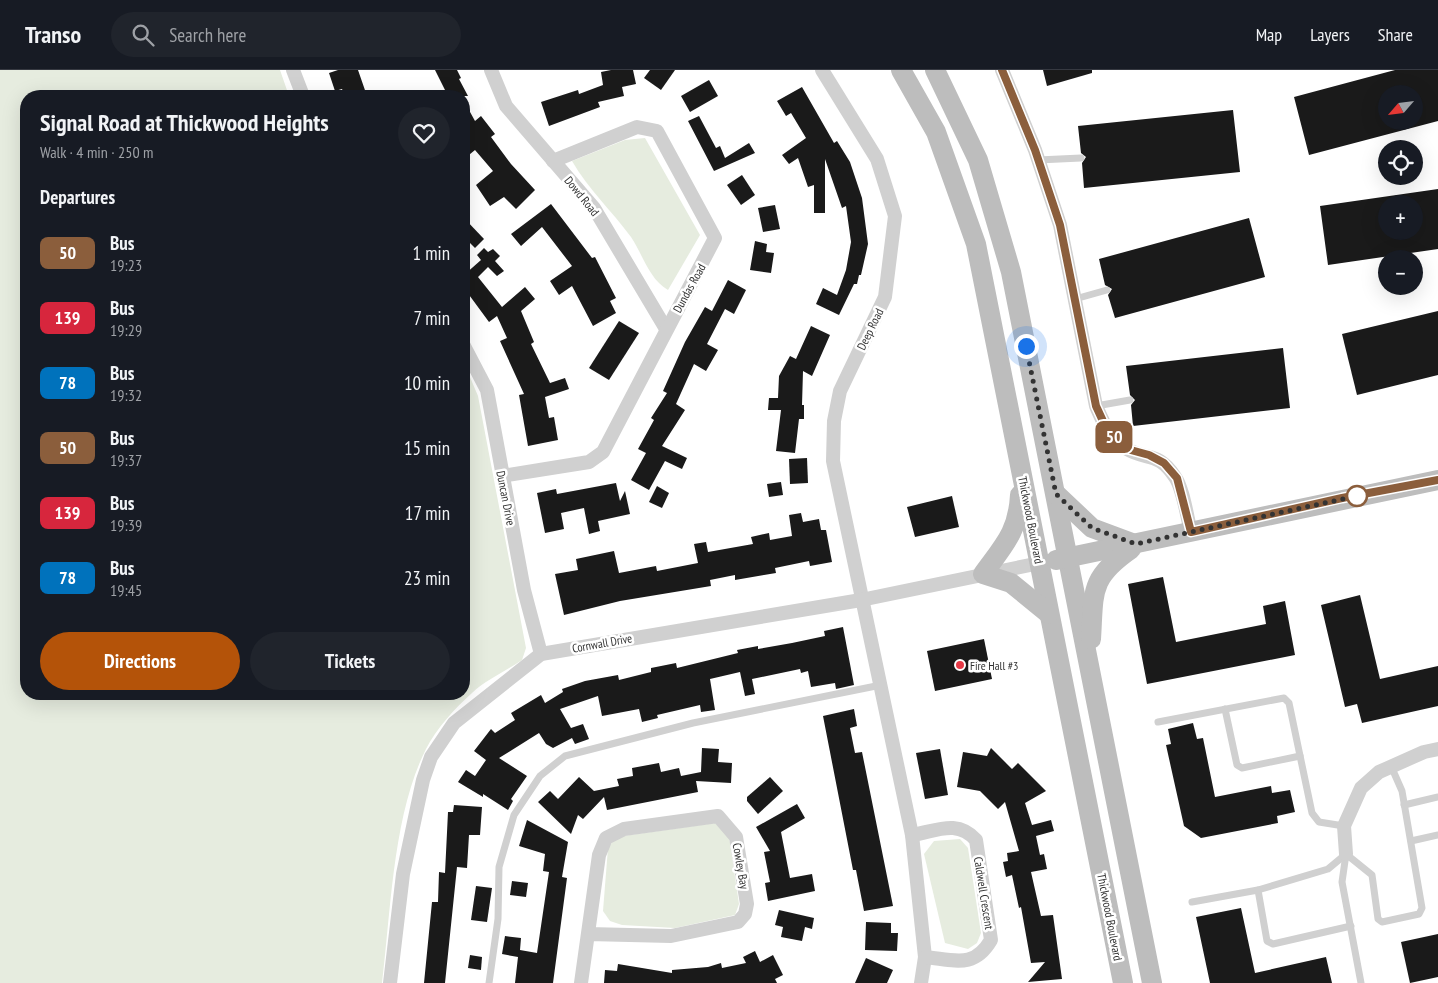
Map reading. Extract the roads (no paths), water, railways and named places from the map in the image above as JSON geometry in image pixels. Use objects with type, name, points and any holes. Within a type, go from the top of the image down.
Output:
[{"type":"main road","name":"Thickwood Boulevard","points":[[901,70],[936,132],[976,244],[1123,983]]},
{"type":"main road","points":[[935,70],[978,160],[1011,272],[1152,983]]},
{"type":"main road","points":[[1021,471],[1019,517],[1009,538],[983,574],[1011,584],[1049,614]]},
{"type":"main road","points":[[1040,563],[1136,544],[1342,498],[1438,480]]},
{"type":"main road","points":[[1056,494],[1092,528],[1136,544]]},
{"type":"main road","points":[[1090,663],[1095,587],[1109,564],[1136,544]]},
{"type":"street","points":[[293,70],[301,90]]},
{"type":"street","name":"Dowd Road","points":[[491,70],[506,106],[594,208],[666,329]]},
{"type":"street","name":"Deep Road","points":[[822,70],[877,159],[895,216],[885,297],[840,391],[834,420],[833,461],[861,600]]},
{"type":"street","points":[[1002,70],[1038,160],[1060,225],[1096,406],[1108,432],[1127,449],[1149,455],[1164,463],[1177,478],[1191,532]]},
{"type":"street","name":"Dundas Road","points":[[502,476],[589,462],[603,452],[715,238],[657,131],[637,127],[553,161]]},
{"type":"street","name":"Duncan Drive","points":[[470,357],[487,390],[524,590],[541,654]]},
{"type":"street","name":"Cornwall Drive","points":[[390,983],[403,874],[423,780],[431,757],[454,723],[482,698],[541,654],[861,600],[1040,563]]},
{"type":"street","points":[[861,600],[881,685],[912,835],[925,957],[921,983]]},
{"type":"street","points":[[1346,854],[1344,826],[1362,788],[1379,772],[1424,752],[1438,749]]},
{"type":"street","name":"Cowley Bay","points":[[581,983],[599,855],[606,838],[624,829],[718,816],[736,837],[748,904],[745,914],[738,922],[671,936],[588,934]]},
{"type":"street","name":"Caldwell Crescent","points":[[912,835],[955,827],[967,830],[976,840],[991,940],[984,953],[971,961],[925,957]]},
{"type":"lane","points":[[1038,160],[1081,158]]},
{"type":"lane","points":[[1075,299],[1107,290]]},
{"type":"lane","points":[[1096,406],[1130,400]]},
{"type":"lane","points":[[490,983],[498,919],[499,867],[514,814],[540,776],[565,756],[693,723],[881,685]]},
{"type":"lane","points":[[1158,722],[1284,698],[1289,703],[1312,813],[1319,822],[1344,826]]},
{"type":"lane","points":[[1225,709],[1237,765],[1242,768],[1300,756]]},
{"type":"lane","points":[[1346,854],[1372,875],[1378,919],[1382,922],[1418,914],[1422,908],[1402,791],[1391,766]]},
{"type":"lane","points":[[1404,805],[1438,797]]},
{"type":"lane","points":[[1410,841],[1438,835]]},
{"type":"lane","points":[[1192,902],[1258,890],[1328,869],[1346,854]]},
{"type":"lane","points":[[1346,854],[1342,882],[1362,983]]},
{"type":"lane","points":[[1258,890],[1267,942],[1272,944],[1350,926]]},
{"type":"place","name":"Fire Hall #3","points":[[960,665]]}]
